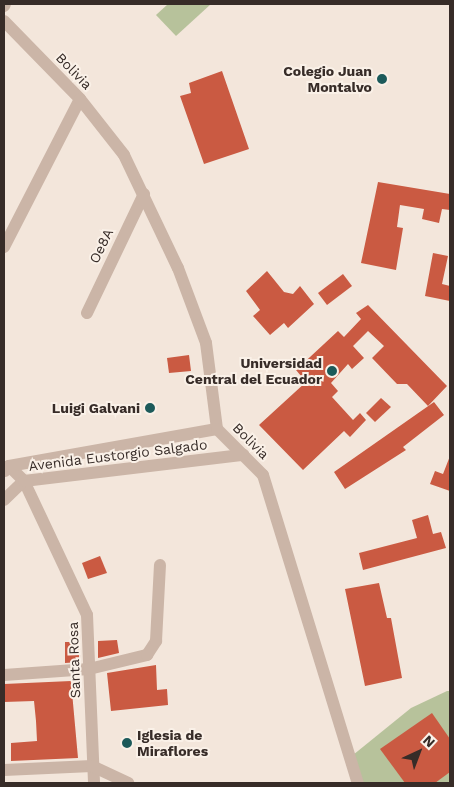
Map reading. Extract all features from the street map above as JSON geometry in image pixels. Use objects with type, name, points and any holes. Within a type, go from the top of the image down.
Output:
[{"type":"street","name":"Bolivia","points":[[4,21],[80,98],[124,155],[144,194],[178,268],[206,343],[217,429],[263,475],[358,783]]},
{"type":"street","points":[[4,247],[80,98]]},
{"type":"street","name":"Oe8A","points":[[87,313],[144,194]]},
{"type":"street","name":"Avenida Eustorgio Salgado","points":[[7,469],[217,429]]},
{"type":"street","name":"Avenida Eustorgio Salgado","points":[[4,500],[24,481],[243,455]]},
{"type":"street","name":"Santa Rosa","points":[[7,469],[24,481],[87,615],[94,783]]},
{"type":"street","points":[[4,675],[89,670],[154,650],[160,565]]},
{"type":"street","points":[[4,770],[92,766],[128,783]]},
{"type":"green space","points":[[168,4],[211,4],[176,36],[156,15]]},
{"type":"green space","points":[[450,691],[450,783],[361,783],[353,755],[411,708]]},
{"type":"building","points":[[222,71],[249,149],[204,164],[180,96],[191,93],[189,83]]},
{"type":"building","points":[[378,182],[450,194],[450,210],[442,209],[439,223],[422,219],[424,209],[400,205],[397,227],[403,228],[396,270],[361,263]]},
{"type":"building","points":[[433,253],[448,256],[442,284],[450,286],[450,301],[425,296]]},
{"type":"building","points":[[267,271],[284,292],[293,294],[300,286],[314,304],[288,328],[284,323],[270,335],[253,316],[260,310],[246,291]]},
{"type":"building","points":[[343,274],[352,286],[327,305],[318,293]]},
{"type":"building","points":[[368,305],[447,386],[428,406],[407,384],[397,384],[372,358],[384,346],[368,331],[353,346],[364,358],[352,369],[348,364],[331,383],[338,391],[332,397],[353,420],[360,413],[366,420],[350,437],[344,431],[303,470],[259,425],[306,382],[296,370],[338,331],[344,337],[361,319],[356,313]]},
{"type":"building","points":[[189,355],[191,371],[169,373],[167,358]]},
{"type":"building","points":[[381,398],[391,407],[375,422],[366,413]]},
{"type":"building","points":[[434,402],[444,415],[403,447],[406,450],[345,489],[334,472]]},
{"type":"building","points":[[450,456],[450,491],[430,484],[435,471],[443,474]]},
{"type":"building","points":[[428,515],[433,534],[441,532],[446,548],[363,570],[359,553],[417,538],[412,520]]},
{"type":"building","points":[[100,556],[107,573],[88,579],[82,563]]},
{"type":"building","points":[[379,583],[387,618],[391,618],[402,678],[365,686],[345,589]]},
{"type":"building","points":[[117,640],[119,653],[98,658],[98,641]]},
{"type":"building","points":[[65,642],[79,642],[79,662],[65,663]]},
{"type":"building","points":[[156,665],[157,690],[167,689],[168,705],[111,711],[107,673]]},
{"type":"building","points":[[71,681],[78,758],[11,761],[11,743],[37,741],[36,721],[34,701],[4,702],[4,684]]},
{"type":"building","points":[[432,713],[450,739],[450,772],[435,783],[405,783],[380,749]]},
{"type":"place","name":"Colegio Juan Montalvo","points":[[382,79]]},
{"type":"place","name":"Universidad Central del Ecuador","points":[[332,371]]},
{"type":"place","name":"Luigi Galvani","points":[[150,408]]},
{"type":"place","name":"Iglesia de Miraflores","points":[[127,743]]}]
